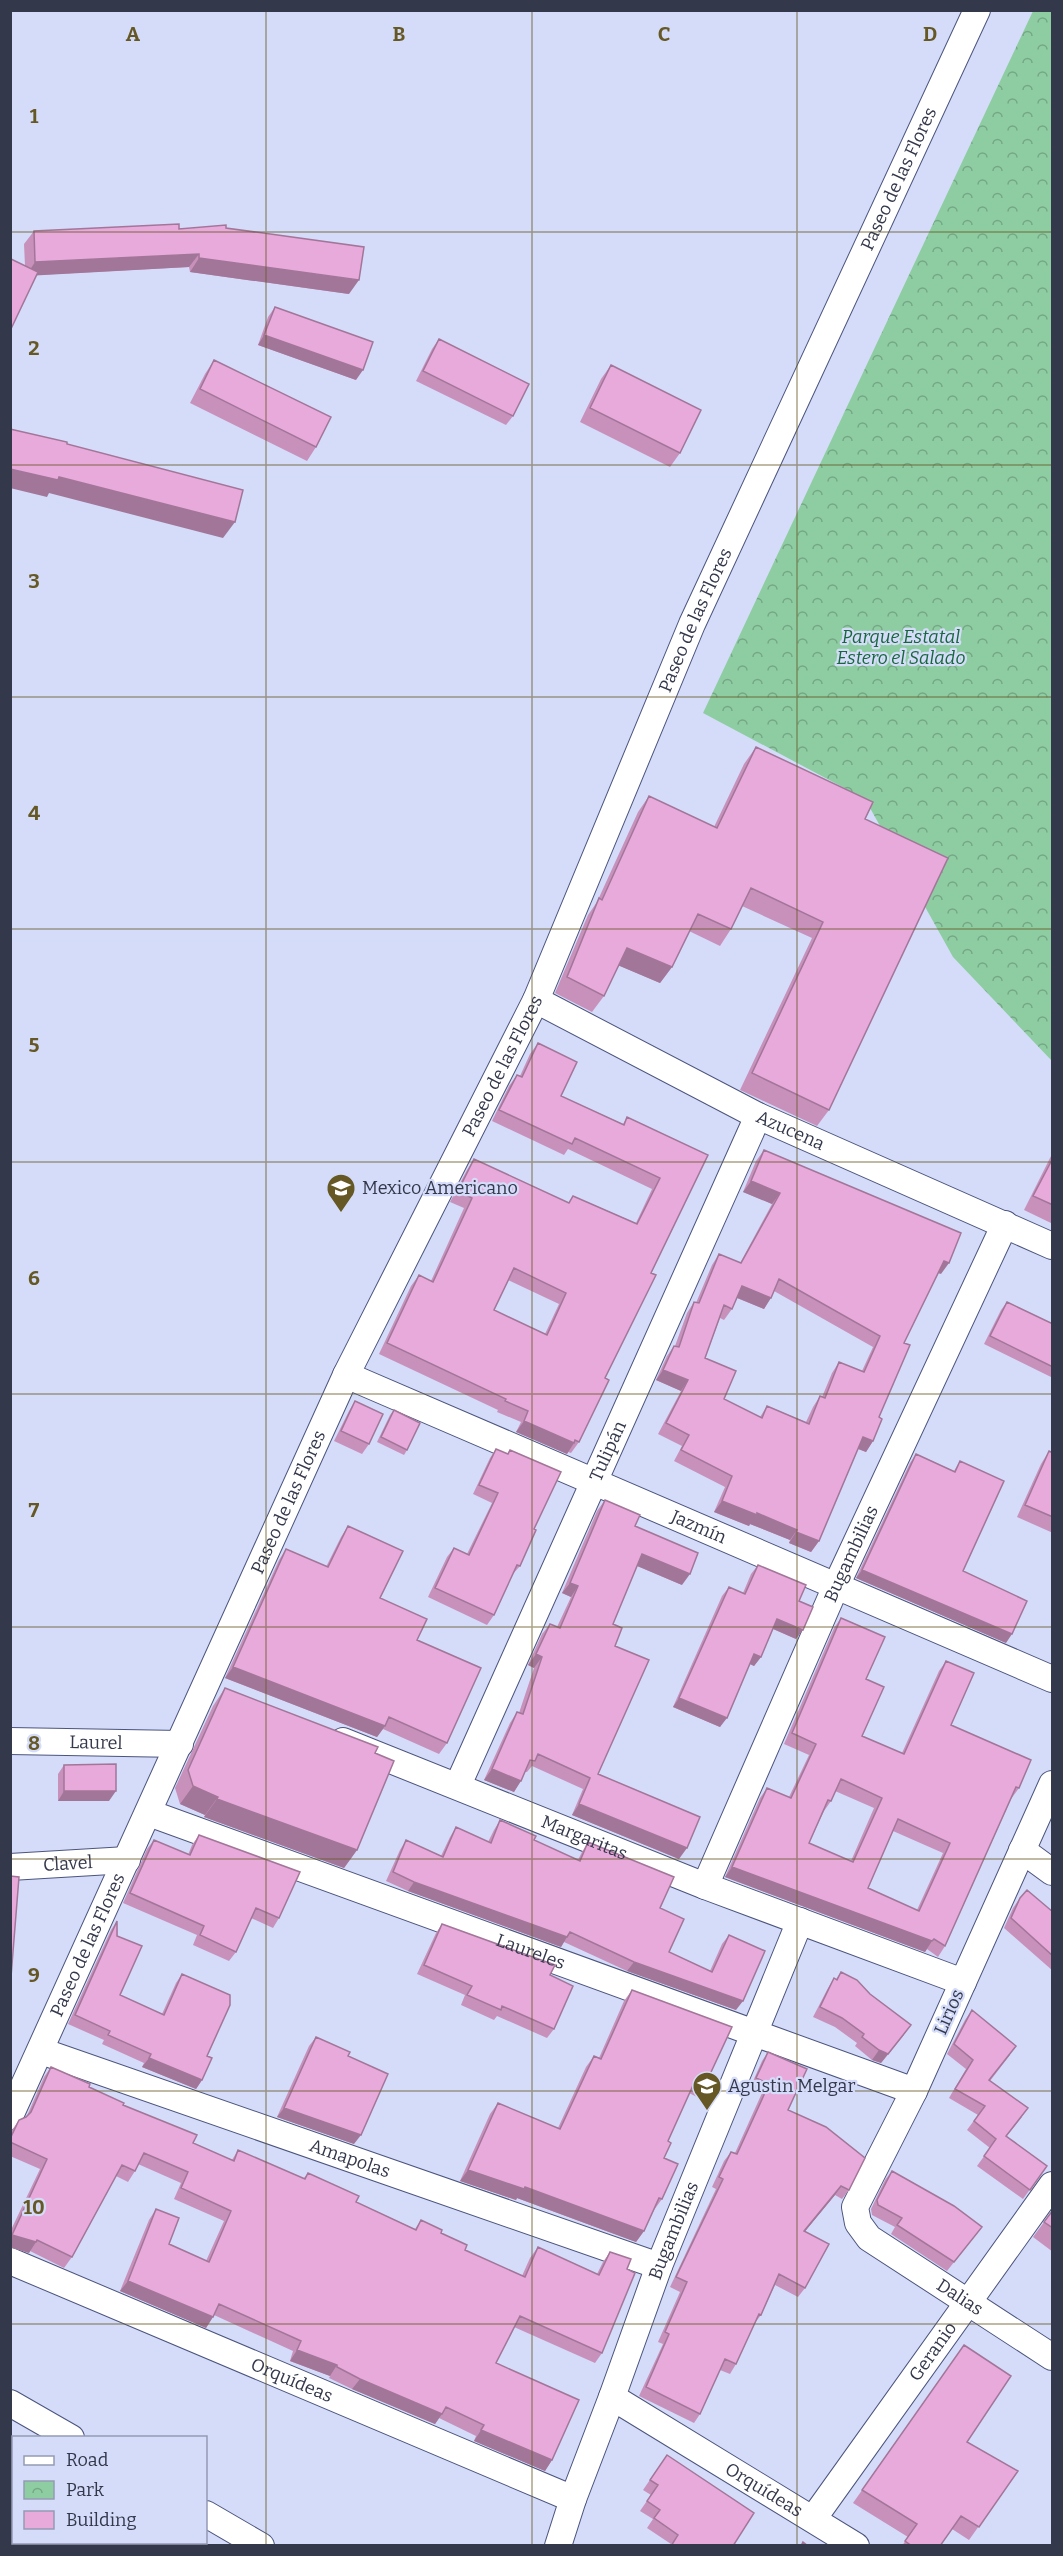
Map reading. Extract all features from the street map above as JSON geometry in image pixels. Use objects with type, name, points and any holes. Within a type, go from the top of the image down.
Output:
[{"type":"street","name":"Paseo de las Flores","points":[[10,2116],[180,1744],[217,1691],[346,1375],[536,1000],[692,624],[977,10]]},
{"type":"street","name":"Azucena","points":[[536,1000],[758,1116],[1053,1246]]},
{"type":"street","name":"Tulipán","points":[[458,1785],[758,1116]]},
{"type":"street","name":"Bugambilias","points":[[705,1886],[836,1586],[1005,1224]]},
{"type":"street","name":"Jazmín","points":[[346,1375],[1053,1679]]},
{"type":"street","name":"Margaritas","points":[[326,1734],[705,1886],[963,1982]]},
{"type":"street","name":"Laurel","points":[[10,1741],[180,1744]]},
{"type":"street","name":"Lirios","points":[[870,2238],[858,2223],[855,2207],[914,2091],[1053,1784]]},
{"type":"street","name":"Laureles","points":[[149,1813],[914,2091]]},
{"type":"street","points":[[1022,1850],[1053,1872]]},
{"type":"street","name":"Clavel","points":[[10,1867],[127,1860]]},
{"type":"street","name":"Bugambilias","points":[[558,2546],[573,2499],[659,2266],[800,1921]]},
{"type":"street","name":"Amapolas","points":[[41,2051],[659,2266]]},
{"type":"street","name":"Geranio","points":[[813,2519],[968,2300],[1053,2185]]},
{"type":"street","name":"Dalias","points":[[870,2238],[1053,2357]]},
{"type":"street","name":"Orquídeas","points":[[10,2261],[573,2499]]},
{"type":"street","name":"Orquídeas","points":[[612,2397],[856,2546]]},
{"type":"street","points":[[10,2403],[68,2436]]},
{"type":"street","points":[[207,2515],[261,2546]]},
{"type":"green space","name":"Parque Estatal Estero el Salado","points":[[1033,11],[1052,11],[1052,1061],[953,957],[865,799],[703,713]]},
{"type":"building","points":[[179,224],[179,229],[226,225],[226,228],[364,247],[359,280],[199,258],[199,254],[35,262],[34,231]]},
{"type":"building","points":[[10,260],[38,272],[10,331]]},
{"type":"building","points":[[275,307],[373,342],[363,370],[264,335]]},
{"type":"building","points":[[439,339],[529,384],[513,416],[423,371]]},
{"type":"building","points":[[214,360],[331,417],[316,447],[200,389]]},
{"type":"building","points":[[611,365],[701,410],[680,453],[590,408]]},
{"type":"building","points":[[10,429],[67,442],[67,444],[243,490],[235,522],[59,477],[58,480],[10,469]]},
{"type":"building","points":[[756,747],[873,802],[865,819],[948,858],[829,1110],[752,1073],[823,922],[751,888],[731,929],[698,914],[672,967],[627,948],[604,996],[567,977],[599,898],[602,900],[649,796],[717,828]]},
{"type":"building","points":[[538,1043],[577,1062],[561,1096],[624,1125],[627,1117],[708,1155],[651,1273],[656,1275],[605,1378],[609,1380],[579,1442],[575,1440],[574,1443],[524,1421],[528,1411],[505,1401],[506,1399],[387,1343],[419,1275],[433,1282],[472,1198],[458,1191],[474,1159],[569,1203],[573,1196],[637,1224],[660,1178],[575,1138],[572,1144],[499,1110],[517,1075],[522,1077]],"holes":[[[514,1268],[566,1293],[547,1335],[494,1310]]]},
{"type":"building","points":[[764,1150],[961,1233],[949,1263],[944,1261],[904,1343],[910,1345],[879,1417],[882,1419],[873,1441],[863,1437],[819,1541],[757,1513],[757,1515],[722,1501],[732,1476],[681,1450],[689,1435],[666,1423],[688,1380],[663,1370],[674,1346],[679,1347],[694,1302],[699,1303],[719,1254],[741,1263],[780,1193],[751,1181]],"holes":[[[779,1279],[880,1336],[864,1372],[839,1362],[825,1398],[820,1396],[809,1424],[767,1406],[762,1418],[724,1399],[736,1371],[705,1358],[724,1305],[732,1309],[742,1286],[771,1298]]]},
{"type":"building","points":[[1053,1158],[1053,1205],[1033,1196]]},
{"type":"building","points":[[1007,1302],[1053,1324],[1053,1367],[990,1336]]},
{"type":"building","points":[[355,1401],[383,1414],[369,1444],[341,1431]]},
{"type":"building","points":[[394,1410],[420,1423],[407,1450],[381,1437]]},
{"type":"building","points":[[496,1449],[508,1454],[510,1450],[561,1472],[534,1529],[536,1530],[520,1566],[517,1565],[494,1615],[435,1588],[454,1548],[469,1555],[498,1493],[479,1485]]},
{"type":"building","points":[[1049,1451],[1053,1453],[1053,1517],[1025,1505]]},
{"type":"building","points":[[916,1454],[955,1472],[960,1461],[1004,1481],[963,1571],[1027,1601],[1012,1634],[862,1570]]},
{"type":"building","points":[[605,1500],[640,1515],[635,1526],[698,1553],[690,1574],[642,1554],[613,1624],[622,1628],[615,1646],[649,1660],[598,1774],[700,1817],[687,1848],[579,1804],[590,1778],[538,1754],[535,1761],[530,1760],[521,1781],[492,1769],[517,1712],[523,1714],[542,1657],[536,1654],[550,1624],[560,1628],[578,1586],[570,1583]]},
{"type":"building","points":[[348,1526],[403,1551],[380,1598],[427,1619],[417,1640],[481,1668],[447,1743],[389,1717],[385,1726],[233,1667],[286,1549],[328,1567]]},
{"type":"building","points":[[758,1565],[806,1585],[799,1601],[813,1607],[803,1630],[777,1619],[761,1657],[754,1654],[727,1718],[679,1698],[729,1587],[745,1594]]},
{"type":"building","points":[[841,1618],[885,1637],[866,1679],[884,1687],[862,1736],[904,1754],[946,1661],[974,1673],[951,1725],[1031,1760],[1019,1788],[1016,1787],[945,1946],[934,1939],[932,1941],[732,1867],[767,1788],[791,1798],[816,1744],[792,1733]],"holes":[[[841,1779],[882,1798],[853,1862],[809,1843],[828,1800],[831,1801]],[[898,1819],[950,1843],[919,1911],[868,1888]]]},
{"type":"building","points":[[225,1688],[378,1747],[375,1753],[394,1761],[357,1850],[217,1799],[218,1797],[193,1786],[188,1770]]},
{"type":"building","points":[[116,1764],[116,1791],[64,1791],[64,1765]]},
{"type":"building","points":[[500,1820],[536,1836],[534,1840],[580,1861],[588,1842],[674,1877],[660,1908],[684,1919],[669,1952],[712,1972],[729,1935],[765,1951],[743,2001],[634,1962],[570,1932],[567,1937],[414,1882],[393,1872],[406,1840],[443,1857],[456,1827],[491,1843]]},
{"type":"building","points":[[199,1835],[300,1872],[279,1918],[256,1908],[236,1952],[200,1935],[204,1926],[130,1893],[154,1840],[190,1855]]},
{"type":"building","points":[[10,1876],[19,1877],[11,1977],[10,1977]]},
{"type":"building","points":[[1027,1890],[1053,1912],[1053,1956],[1011,1918],[1020,1898]]},
{"type":"building","points":[[117,1921],[117,1936],[142,1946],[120,1995],[164,2015],[182,1974],[230,1995],[230,2005],[207,2056],[212,2058],[202,2080],[149,2058],[151,2054],[108,2035],[110,2031],[75,2015]]},
{"type":"building","points":[[442,1924],[555,1965],[550,1975],[573,1986],[554,2029],[502,2006],[501,2010],[467,1995],[472,1986],[424,1965]]},
{"type":"building","points":[[841,1972],[857,1980],[870,1994],[911,2025],[888,2054],[862,2037],[864,2034],[842,2018],[820,2007],[834,1978],[837,1980]]},
{"type":"building","points":[[632,1990],[732,2027],[705,2085],[695,2081],[668,2141],[671,2143],[664,2158],[678,2164],[644,2231],[525,2187],[524,2189],[468,2170],[498,2103],[560,2129],[594,2056],[601,2059]]},
{"type":"building","points":[[972,2010],[1016,2046],[989,2080],[1028,2108],[1006,2136],[1047,2166],[1030,2190],[984,2156],[996,2139],[974,2121],[985,2106],[955,2089],[973,2060],[954,2044]]},
{"type":"building","points":[[316,2037],[350,2052],[348,2056],[388,2074],[361,2135],[284,2108]]},
{"type":"building","points":[[768,2052],[807,2069],[788,2110],[826,2127],[865,2158],[849,2190],[841,2186],[804,2231],[829,2244],[805,2288],[779,2274],[736,2364],[725,2359],[700,2414],[646,2387],[669,2334],[665,2332],[687,2282],[676,2277],[723,2179],[719,2177],[731,2152],[737,2154],[769,2084],[756,2078]]},
{"type":"building","points":[[51,2067],[90,2084],[89,2087],[124,2103],[123,2105],[197,2135],[193,2143],[234,2161],[238,2150],[305,2179],[308,2173],[359,2196],[356,2202],[416,2230],[421,2220],[442,2230],[441,2233],[467,2245],[465,2250],[525,2277],[538,2247],[599,2275],[610,2252],[631,2259],[627,2269],[635,2273],[602,2353],[520,2316],[496,2363],[579,2400],[552,2460],[481,2430],[484,2425],[446,2407],[442,2414],[360,2379],[337,2365],[297,2350],[301,2341],[219,2304],[213,2317],[128,2281],[156,2209],[179,2218],[169,2244],[209,2262],[231,2211],[181,2188],[188,2172],[144,2153],[135,2171],[122,2165],[72,2257],[37,2240],[36,2242],[12,2235],[47,2159],[10,2142],[10,2139],[19,2120],[31,2112]]},
{"type":"building","points":[[892,2171],[954,2206],[982,2227],[954,2262],[897,2225],[902,2218],[878,2205],[877,2200]]},
{"type":"building","points":[[1053,2210],[1053,2228],[1044,2222]]},
{"type":"building","points":[[964,2345],[1011,2376],[967,2442],[1018,2471],[979,2527],[961,2516],[940,2546],[912,2546],[905,2541],[917,2524],[862,2490]]},
{"type":"building","points":[[667,2455],[754,2513],[733,2546],[671,2546],[678,2535],[654,2518],[660,2510],[647,2501],[658,2485],[650,2480]]},
{"type":"place","name":"Mexico Americano","points":[[341,1214]]},
{"type":"place","name":"Agustin Melgar","points":[[707,2112]]}]
